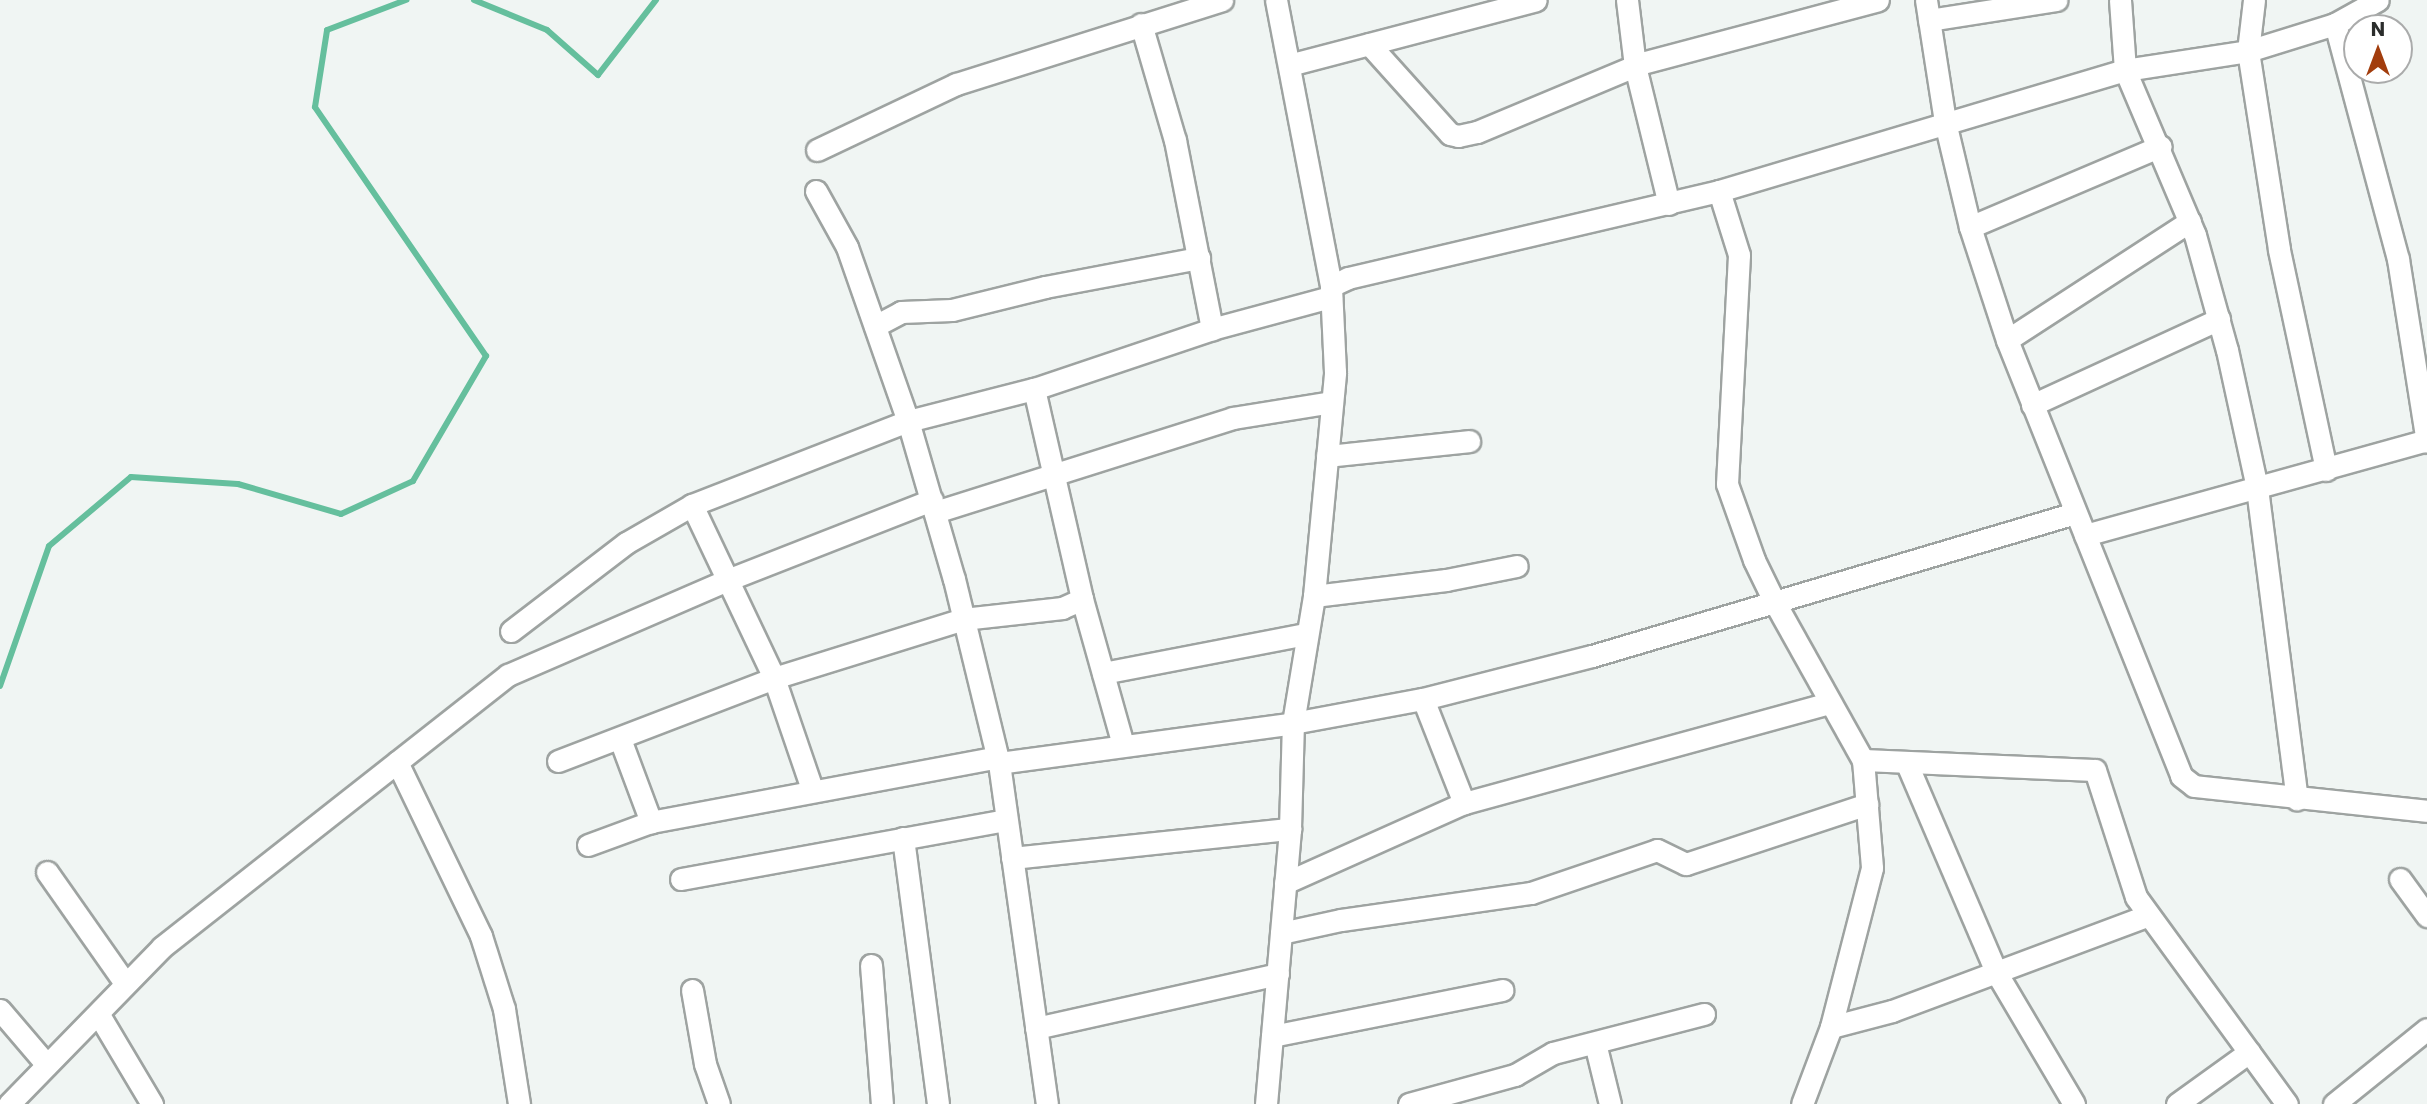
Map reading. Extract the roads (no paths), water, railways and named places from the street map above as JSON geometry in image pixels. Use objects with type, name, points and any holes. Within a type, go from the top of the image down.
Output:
[{"type":"street","points":[[817,150],[956,84],[1222,0]]},
{"type":"street","points":[[1266,1104],[1290,829],[1293,723],[1314,596],[1332,402],[1331,292],[1276,0]]},
{"type":"street","points":[[1289,65],[1536,0]]},
{"type":"street","points":[[1627,0],[1634,66],[1669,204]]},
{"type":"street","points":[[1369,44],[1450,134],[1458,136],[1478,132],[1634,66],[1878,0]]},
{"type":"street","points":[[2056,0],[1928,10],[1945,122],[1970,227],[2007,340],[2181,776],[2194,786],[2427,811]]},
{"type":"street","points":[[2120,0],[2124,71],[2161,146],[2190,221],[2219,319],[2257,488],[2297,799]]},
{"type":"street","points":[[2254,0],[2248,51],[2286,288],[2326,470]]},
{"type":"street","points":[[512,631],[626,542],[692,505],[908,421],[1034,389],[1331,292],[1348,278],[1719,191],[2124,71],[2248,51],[2335,24],[2378,0]]},
{"type":"street","points":[[1141,24],[1175,139],[1212,329]]},
{"type":"street","points":[[2085,535],[2427,441],[2398,259],[2335,24]]},
{"type":"street","points":[[1970,227],[2161,146]]},
{"type":"street","points":[[816,191],[847,247],[908,421],[964,619],[998,760],[1047,1104]]},
{"type":"street","points":[[1719,191],[1740,255],[1727,484],[1754,560],[1774,601],[1863,760],[1872,868],[1830,1027],[1802,1104]]},
{"type":"street","points":[[2007,340],[2190,221]]},
{"type":"street","points":[[875,326],[901,312],[952,310],[1045,287],[1199,258]]},
{"type":"street","points":[[2032,405],[2219,319]]},
{"type":"street","points":[[1034,389],[1051,475],[1123,745]]},
{"type":"street","points":[[9,1104],[99,1015],[125,983],[162,947],[508,675],[730,579],[933,506],[1051,475],[1233,418],[1332,402]]},
{"type":"street","points":[[1327,456],[1469,441]]},
{"type":"street","points":[[692,505],[730,579],[774,678],[812,789]]},
{"type":"street","points":[[588,845],[651,822],[812,789],[998,760],[1293,723],[1423,699],[1592,656],[2075,513]]},
{"type":"street","points":[[1314,596],[1446,580],[1517,566]]},
{"type":"street","points":[[558,761],[774,678],[964,619],[1062,608],[1082,599]]},
{"type":"street","points":[[1103,673],[1306,634]]},
{"type":"street","points":[[1423,699],[1464,803]]},
{"type":"street","points":[[1285,883],[1464,803],[1830,704]]},
{"type":"street","points":[[620,739],[651,822]]},
{"type":"street","points":[[1863,760],[1907,764],[2095,770],[2136,897],[2287,1104]]},
{"type":"street","points":[[397,762],[481,936],[504,1009],[519,1104]]},
{"type":"street","points":[[1907,764],[1996,972],[2074,1104]]},
{"type":"street","points":[[1281,933],[1341,920],[1531,893],[1657,850],[1678,864],[1686,864],[1867,804]]},
{"type":"street","points":[[681,879],[1006,820]]},
{"type":"street","points":[[1012,858],[1290,829]]},
{"type":"street","points":[[903,838],[938,1104]]},
{"type":"street","points":[[47,872],[125,983]]},
{"type":"street","points":[[2400,879],[2427,916]]},
{"type":"street","points":[[1830,1027],[1892,1011],[2148,915]]},
{"type":"street","points":[[871,965],[882,1104]]},
{"type":"street","points":[[1037,1028],[1278,974]]},
{"type":"street","points":[[692,990],[705,1064],[719,1104]]},
{"type":"street","points":[[1272,1036],[1502,990]]},
{"type":"street","points":[[0,1010],[47,1065]]},
{"type":"street","points":[[1409,1104],[1515,1075],[1553,1054],[1704,1014]]},
{"type":"street","points":[[99,1015],[152,1104]]},
{"type":"street","points":[[2334,1104],[2427,1029]]},
{"type":"street","points":[[1595,1043],[1610,1104]]},
{"type":"street","points":[[2177,1104],[2249,1052]]},
{"type":"waterway","points":[[0,686],[49,546],[131,477],[238,484],[341,514],[413,481],[486,356],[315,107],[327,30],[406,0]]},
{"type":"waterway","points":[[474,0],[547,30],[598,75],[656,0]]}]
